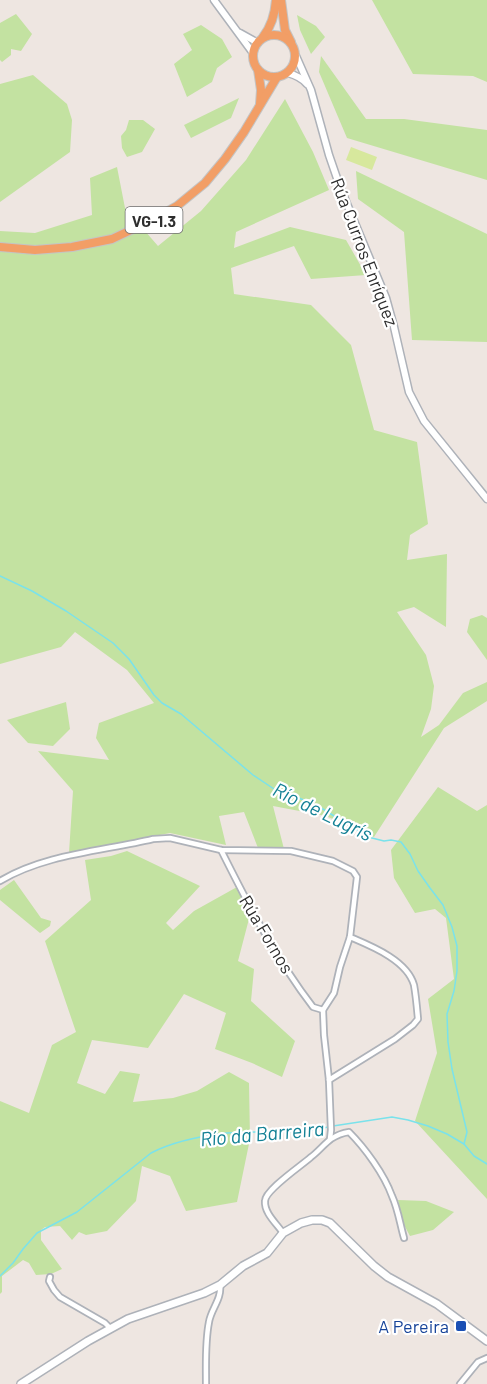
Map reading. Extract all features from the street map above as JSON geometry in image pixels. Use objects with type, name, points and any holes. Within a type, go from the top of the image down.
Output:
[{"type":"highway","points":[[260,105],[261,90],[253,53],[268,31],[275,12],[276,0]]},
{"type":"highway","points":[[258,70],[267,76],[278,77],[288,73],[296,56],[285,30],[281,0]]},
{"type":"highway","points":[[260,41],[267,36],[278,35],[288,39],[291,43]]},
{"type":"highway","name":"VG-1.3","points":[[0,247],[35,250],[72,247],[112,239],[177,206],[205,183],[225,159],[278,77]]},
{"type":"main road","points":[[21,1384],[128,1318],[220,1286],[243,1266],[267,1253],[283,1233],[312,1220],[330,1223],[388,1277],[437,1304],[487,1341]]},
{"type":"street","points":[[214,0],[253,53]]},
{"type":"street","points":[[237,31],[260,41]]},
{"type":"street","name":"Rúa Curros Enríquez","points":[[296,56],[311,90],[328,155],[386,298],[409,392],[424,422],[487,499]]},
{"type":"street","points":[[288,73],[304,80],[311,90]]},
{"type":"street","points":[[0,881],[11,874],[43,862],[153,838],[170,838],[221,850],[291,851],[333,861],[353,871],[357,877],[350,937],[334,993],[323,1010],[329,1080],[330,1139]]},
{"type":"street","name":"Rúa Fornos","points":[[221,850],[255,916],[290,973],[313,1007],[323,1010]]},
{"type":"street","points":[[329,1080],[395,1039],[413,1026],[418,1019],[413,984],[407,973],[396,961],[374,947],[350,937]]},
{"type":"street","points":[[283,1233],[267,1212],[264,1203],[266,1195],[330,1139],[340,1133],[349,1132],[386,1182],[404,1238]]},
{"type":"street","points":[[50,1277],[49,1281],[60,1297],[110,1328]]},
{"type":"street","points":[[206,1384],[206,1341],[210,1318],[219,1299],[220,1286]]},
{"type":"street","points":[[460,1384],[478,1362],[487,1358]]},
{"type":"green space","points":[[372,0],[487,0],[487,82],[473,76],[413,74]]},
{"type":"green space","points":[[16,14],[32,34],[21,51],[11,49],[11,55],[2,62],[0,60],[0,23]]},
{"type":"green space","points":[[297,15],[316,26],[325,37],[311,54],[300,30]]},
{"type":"green space","points":[[201,25],[222,39],[232,57],[217,68],[212,82],[187,97],[174,64],[192,50],[183,34]]},
{"type":"green space","points":[[321,56],[366,119],[404,119],[487,130],[487,180],[347,138],[319,72]]},
{"type":"green space","points":[[33,75],[67,104],[72,120],[70,152],[0,202],[0,84]]},
{"type":"green space","points":[[239,98],[231,118],[191,138],[184,125]]},
{"type":"green space","points":[[285,99],[313,152],[329,190],[236,232],[234,248],[290,227],[346,240],[366,275],[311,279],[294,246],[231,268],[234,294],[311,305],[351,345],[374,430],[417,442],[428,524],[410,535],[407,560],[447,554],[446,627],[414,607],[397,612],[426,655],[434,686],[431,709],[421,737],[439,725],[463,693],[487,682],[487,701],[444,728],[374,837],[326,816],[273,806],[284,849],[258,848],[244,812],[219,816],[226,845],[170,833],[69,853],[73,791],[38,751],[109,760],[96,738],[99,723],[154,703],[127,670],[75,632],[61,647],[0,664],[0,231],[35,233],[92,215],[90,178],[117,167],[125,208],[158,246],[201,211],[246,160]]},
{"type":"green space","points":[[129,120],[143,120],[155,129],[142,152],[127,157],[122,148],[121,136]]},
{"type":"green space","points":[[351,147],[377,157],[372,170],[346,160]]},
{"type":"green space","points":[[356,171],[487,234],[487,342],[412,340],[404,232],[358,199]]},
{"type":"green space","points":[[482,615],[487,618],[487,660],[467,632],[470,619]]},
{"type":"green space","points":[[66,702],[70,729],[53,746],[28,743],[7,720]]},
{"type":"green space","points":[[438,787],[477,811],[487,805],[487,1199],[415,1121],[437,1053],[428,999],[454,979],[446,918],[435,909],[415,913],[394,878],[391,850]]},
{"type":"green space","points":[[127,851],[200,886],[166,923],[173,930],[194,911],[237,887],[250,915],[238,961],[254,969],[251,1001],[295,1041],[282,1077],[215,1049],[226,1013],[184,994],[148,1048],[92,1040],[77,1083],[105,1094],[120,1071],[140,1074],[133,1102],[173,1098],[197,1091],[229,1072],[249,1083],[250,1139],[237,1202],[186,1211],[170,1176],[142,1166],[136,1201],[107,1231],[86,1235],[79,1232],[72,1240],[60,1226],[45,1227],[41,1230],[41,1240],[62,1269],[51,1274],[36,1275],[29,1263],[23,1260],[2,1276],[0,1294],[0,1101],[29,1113],[52,1045],[76,1032],[45,941],[91,900],[85,860]]},
{"type":"green space","points":[[14,880],[41,918],[51,921],[50,926],[40,933],[0,900],[0,890]]},
{"type":"green space","points":[[398,1200],[426,1201],[454,1212],[433,1230],[410,1236],[403,1223]]},
{"type":"waterway","name":"Río de Lugrís","points":[[0,576],[66,611],[113,643],[129,659],[162,703],[181,714],[253,775],[277,791],[318,806],[368,837],[401,842],[418,871],[443,905],[457,946],[457,971],[447,1014],[452,1069],[467,1132],[464,1144]]},
{"type":"waterway","name":"Río da Barreira","points":[[333,1126],[392,1117],[408,1120],[447,1134],[464,1144],[474,1156],[487,1164]]},
{"type":"waterway","name":"Río da Barreira","points":[[0,1276],[37,1233],[77,1212],[151,1153],[169,1145],[217,1134],[290,1132],[328,1127]]},
{"type":"place","name":"A Pereira","points":[[461,1326]]}]
